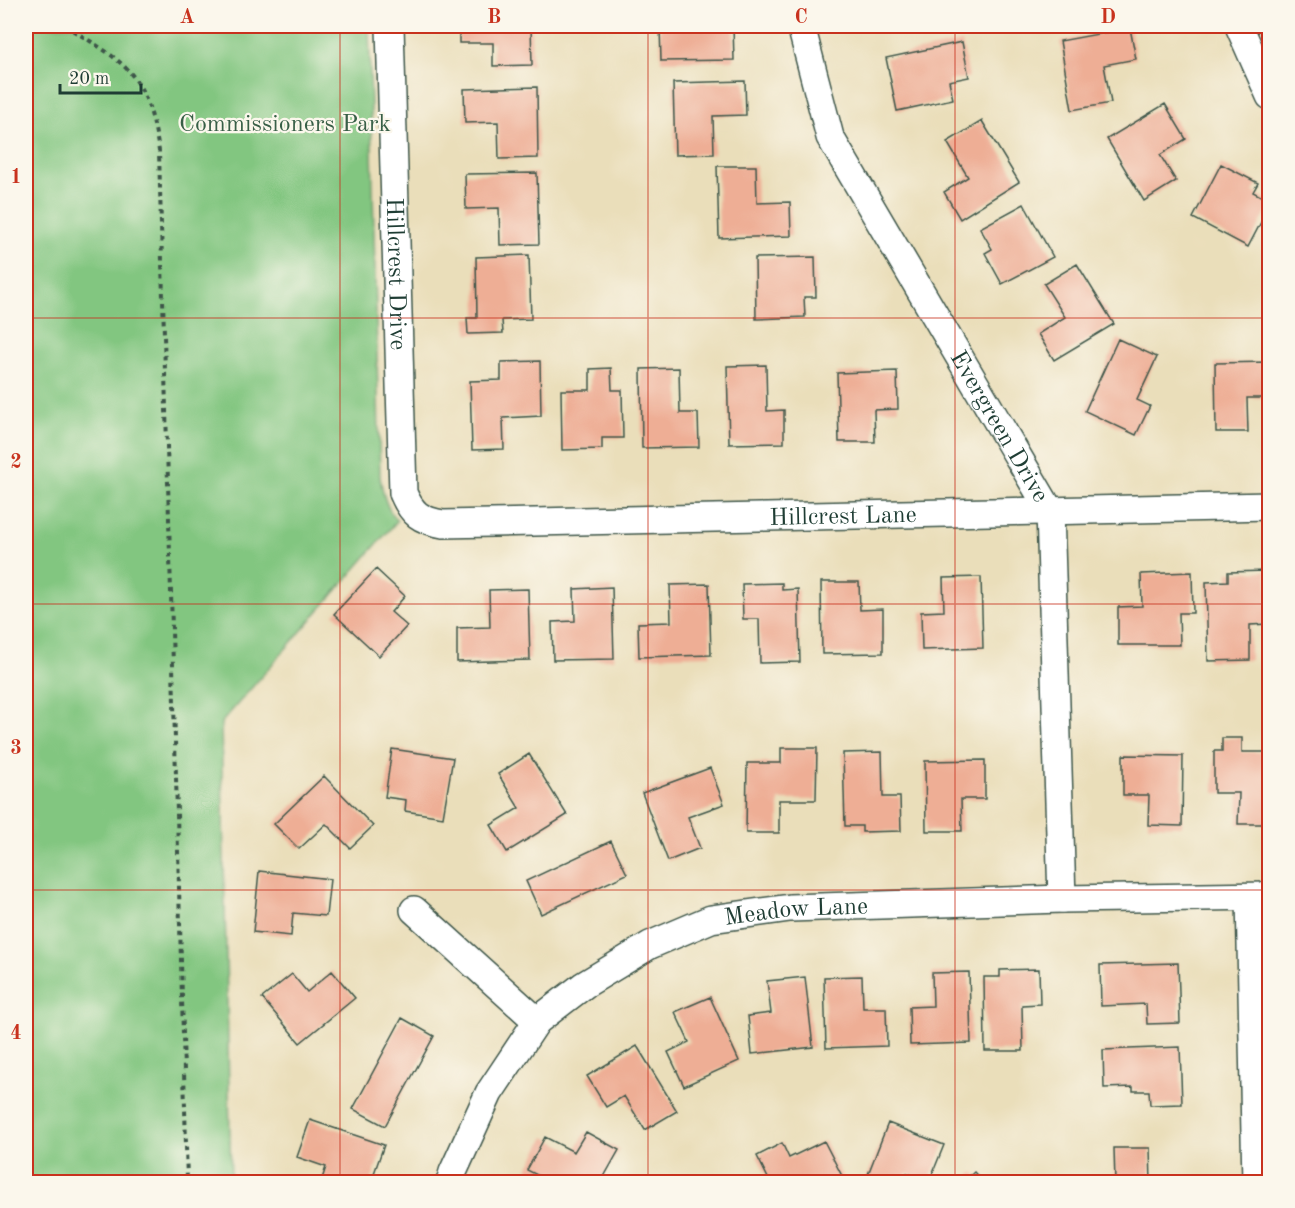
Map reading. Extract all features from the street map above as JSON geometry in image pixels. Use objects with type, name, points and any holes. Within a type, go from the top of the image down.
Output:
[{"type":"street","name":"Hillcrest Drive","points":[[390,26],[403,493],[408,506],[417,515]]},
{"type":"street","name":"Evergreen Drive","points":[[801,26],[830,137],[1050,511],[1062,899]]},
{"type":"street","points":[[1239,26],[1269,96]]},
{"type":"street","name":"Hillcrest Lane","points":[[417,515],[428,521],[443,524],[1269,506]]},
{"type":"street","points":[[1256,1182],[1260,897]]},
{"type":"street","name":"Meadow Lane","points":[[450,1182],[489,1093],[537,1021],[584,985],[650,945],[711,919],[790,908],[1062,899],[1260,897]]},
{"type":"street","points":[[414,910],[537,1021]]},
{"type":"path","points":[[65,26],[121,61],[136,80],[150,107],[159,151],[187,1182]]},
{"type":"green space","name":"Commissioners Park","points":[[26,26],[369,26],[380,477],[390,511],[397,521],[221,723],[231,1182],[26,1182]]},
{"type":"building","points":[[459,26],[531,26],[532,65],[493,66],[493,43],[459,43]]},
{"type":"building","points":[[660,26],[733,26],[734,60],[661,61]]},
{"type":"building","points":[[1130,28],[1136,59],[1104,65],[1111,103],[1072,110],[1060,41]]},
{"type":"building","points":[[962,42],[969,77],[949,81],[953,99],[897,111],[886,58]]},
{"type":"building","points":[[745,81],[746,115],[713,116],[714,154],[675,155],[673,83]]},
{"type":"building","points":[[537,87],[538,158],[499,159],[498,122],[465,123],[464,89]]},
{"type":"building","points":[[1165,104],[1186,139],[1160,155],[1176,181],[1144,201],[1107,139]]},
{"type":"building","points":[[982,121],[1019,182],[960,219],[944,192],[968,177],[947,142]]},
{"type":"building","points":[[1221,164],[1258,183],[1253,192],[1270,201],[1248,247],[1193,218]]},
{"type":"building","points":[[717,166],[756,166],[757,203],[790,202],[791,236],[719,238]]},
{"type":"building","points":[[537,173],[539,244],[500,245],[499,208],[466,209],[465,174]]},
{"type":"building","points":[[1024,204],[1053,257],[1002,284],[985,253],[992,249],[980,228]]},
{"type":"building","points":[[529,255],[531,319],[502,320],[503,333],[468,334],[467,318],[477,318],[476,257]]},
{"type":"building","points":[[815,257],[816,297],[804,297],[805,317],[756,319],[755,258]]},
{"type":"building","points":[[1077,264],[1114,324],[1054,360],[1038,334],[1065,317],[1044,284]]},
{"type":"building","points":[[1118,339],[1157,357],[1137,400],[1150,406],[1136,435],[1085,411]]},
{"type":"building","points":[[540,361],[541,416],[503,418],[504,449],[472,450],[470,381],[501,380],[501,362]]},
{"type":"building","points":[[1270,362],[1270,398],[1247,398],[1248,432],[1216,432],[1215,363]]},
{"type":"building","points":[[766,365],[767,411],[784,410],[784,443],[729,444],[727,366]]},
{"type":"building","points":[[611,368],[612,390],[622,390],[623,438],[602,438],[602,449],[562,450],[561,390],[590,390],[590,369]]},
{"type":"building","points":[[679,368],[680,413],[698,413],[699,447],[642,448],[641,369]]},
{"type":"building","points":[[897,371],[898,409],[874,410],[875,442],[839,442],[837,373]]},
{"type":"building","points":[[376,569],[405,596],[391,612],[407,626],[379,656],[334,614]]},
{"type":"building","points":[[1267,571],[1268,624],[1250,625],[1250,660],[1208,661],[1206,582],[1228,581],[1228,572]]},
{"type":"building","points":[[1192,572],[1193,613],[1179,613],[1180,645],[1118,645],[1118,607],[1142,606],[1141,574]]},
{"type":"building","points":[[981,577],[983,648],[922,650],[921,612],[944,611],[943,578]]},
{"type":"building","points":[[821,582],[859,582],[860,610],[883,609],[883,653],[822,654]]},
{"type":"building","points":[[782,583],[782,590],[798,589],[800,662],[760,663],[759,619],[743,619],[742,584]]},
{"type":"building","points":[[709,584],[711,655],[639,657],[638,623],[671,622],[670,585]]},
{"type":"building","points":[[612,587],[614,659],[553,660],[552,622],[575,621],[574,589]]},
{"type":"building","points":[[528,589],[530,660],[457,662],[457,628],[490,627],[489,590]]},
{"type":"building","points":[[1222,738],[1242,738],[1242,752],[1270,752],[1270,824],[1238,824],[1239,793],[1214,793],[1214,751],[1222,751]]},
{"type":"building","points":[[781,748],[817,748],[816,800],[779,800],[779,833],[746,833],[747,763],[781,763]]},
{"type":"building","points":[[392,749],[453,758],[443,817],[405,811],[406,800],[385,797]]},
{"type":"building","points":[[882,752],[883,797],[900,797],[901,831],[862,832],[862,826],[845,826],[843,753]]},
{"type":"building","points":[[529,754],[567,815],[507,852],[491,825],[519,808],[498,774]]},
{"type":"building","points":[[1123,755],[1183,756],[1182,826],[1148,825],[1149,795],[1123,795]]},
{"type":"building","points":[[985,760],[985,799],[961,799],[962,831],[926,831],[925,761]]},
{"type":"building","points":[[710,768],[724,804],[688,817],[700,848],[668,861],[642,793]]},
{"type":"building","points":[[324,776],[373,826],[350,848],[326,824],[299,849],[274,824]]},
{"type":"building","points":[[611,841],[627,874],[541,914],[526,881]]},
{"type":"building","points":[[259,871],[330,879],[326,916],[293,913],[291,936],[253,932]]},
{"type":"building","points":[[1178,963],[1180,1023],[1147,1024],[1146,1004],[1101,1006],[1100,965]]},
{"type":"building","points":[[1039,969],[1040,1004],[1022,1005],[1023,1051],[985,1051],[984,977],[1000,977],[1000,970]]},
{"type":"building","points":[[332,971],[355,998],[300,1043],[262,998],[292,974],[307,992]]},
{"type":"building","points":[[969,972],[971,1043],[910,1045],[909,1007],[933,1006],[932,973]]},
{"type":"building","points":[[862,976],[863,1008],[886,1008],[887,1046],[826,1048],[824,977]]},
{"type":"building","points":[[805,977],[813,1047],[752,1054],[748,1016],[771,1013],[767,981]]},
{"type":"building","points":[[710,997],[739,1061],[684,1086],[668,1052],[689,1042],[675,1012]]},
{"type":"building","points":[[402,1018],[434,1036],[385,1126],[353,1109]]},
{"type":"building","points":[[637,1046],[677,1111],[645,1130],[624,1096],[606,1107],[587,1076]]},
{"type":"building","points":[[1180,1047],[1182,1104],[1150,1105],[1149,1091],[1133,1091],[1133,1087],[1104,1088],[1103,1050]]},
{"type":"building","points":[[310,1120],[384,1145],[371,1182],[321,1182],[326,1167],[297,1157]]},
{"type":"building","points":[[888,1123],[944,1145],[929,1182],[907,1173],[903,1182],[865,1182]]},
{"type":"building","points":[[586,1132],[619,1150],[601,1182],[551,1182],[527,1170],[545,1137],[574,1152]]},
{"type":"building","points":[[824,1141],[843,1178],[834,1182],[770,1182],[757,1156],[782,1143],[789,1158]]},
{"type":"building","points":[[1114,1148],[1150,1148],[1151,1182],[1115,1182]]},
{"type":"building","points":[[974,1172],[983,1182],[963,1182]]}]
